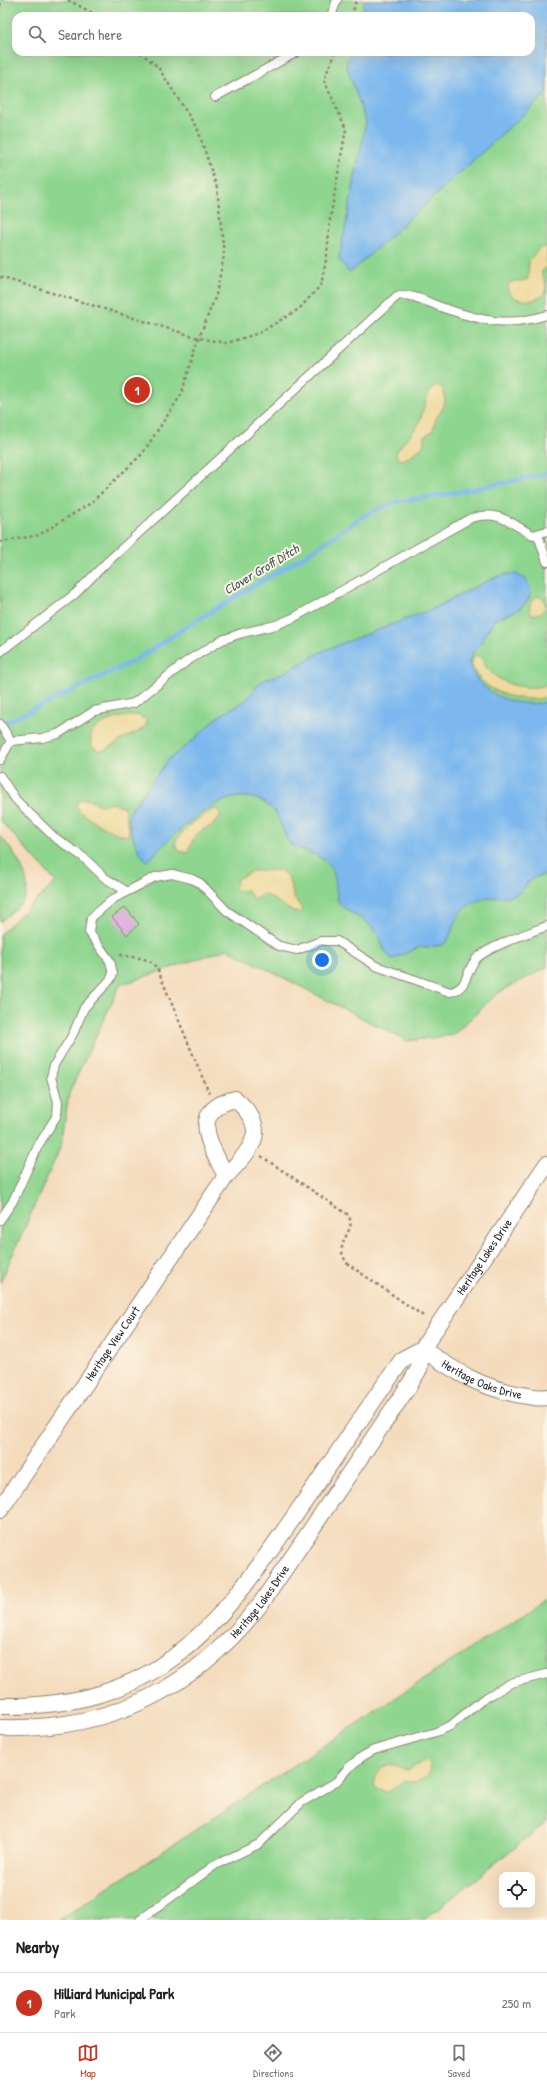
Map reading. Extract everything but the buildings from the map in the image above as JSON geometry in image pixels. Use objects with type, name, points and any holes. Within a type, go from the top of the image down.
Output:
[{"type":"street","name":"Heritage View Court","points":[[0,1510],[226,1176],[251,1149],[256,1131],[253,1120],[245,1107],[235,1099],[217,1106]]},
{"type":"street","points":[[217,1106],[211,1110],[205,1126],[207,1138],[226,1176]]},
{"type":"street","name":"Heritage Lakes Drive","points":[[0,1728],[45,1728],[83,1721],[109,1714],[162,1691],[196,1669],[216,1653],[248,1620],[262,1602],[408,1387],[419,1369],[422,1349],[547,1164]]},
{"type":"street","name":"Heritage Lakes Drive","points":[[0,1706],[59,1704],[100,1695],[145,1676],[174,1658],[190,1645],[221,1615],[248,1582],[403,1359],[422,1349]]},
{"type":"street","name":"Heritage Oaks Drive","points":[[422,1349],[465,1377],[485,1386],[503,1392],[547,1397]]},
{"type":"lane","points":[[332,12],[337,0]]},
{"type":"lane","points":[[215,97],[290,56]]},
{"type":"lane","points":[[0,652],[75,594],[104,565],[397,296],[413,296],[480,320],[519,321],[547,315]]},
{"type":"lane","points":[[11,740],[35,739],[58,734],[94,711],[134,703],[181,666],[222,640],[284,622],[472,518],[483,515],[496,515],[533,535],[547,531]]},
{"type":"lane","points":[[538,534],[547,562]]},
{"type":"lane","points":[[0,724],[11,740]]},
{"type":"lane","points":[[0,760],[11,740]]},
{"type":"lane","points":[[0,776],[16,800],[54,837],[83,857],[105,878],[126,891]]},
{"type":"lane","points":[[0,1220],[13,1201],[38,1146],[57,1115],[58,1102],[52,1085],[51,1071],[73,1034],[84,1008],[110,980],[113,974],[110,962],[89,932],[90,918],[101,908],[126,891],[163,874],[172,874],[192,879],[207,889],[228,911],[279,946],[297,950],[321,941],[337,941],[376,966],[450,992],[455,991],[464,985],[470,969],[482,954],[547,926]]},
{"type":"lane","points":[[140,1920],[215,1865],[259,1844],[302,1802],[332,1785],[349,1767],[363,1756],[374,1750],[443,1729],[458,1720],[482,1700],[504,1686],[527,1678],[547,1674]]},
{"type":"path","points":[[0,6],[2,0]]},
{"type":"path","points":[[68,0],[90,12]]},
{"type":"path","points":[[353,12],[356,0]]},
{"type":"path","points":[[0,542],[40,535],[91,502],[142,454],[181,395],[199,338],[216,295],[224,255],[217,188],[198,130],[158,67],[145,56]]},
{"type":"path","points":[[0,277],[199,338],[227,343],[259,333],[299,308],[321,285],[327,255],[330,219],[346,129],[324,80],[333,56]]},
{"type":"path","points":[[102,951],[149,960],[157,968],[205,1086],[217,1106]]},
{"type":"path","points":[[251,1149],[347,1214],[350,1218],[351,1224],[341,1252],[342,1258],[349,1265],[438,1326]]},
{"type":"green space","points":[[0,0],[547,0],[547,967],[498,993],[453,1035],[407,1041],[227,949],[120,985],[69,1093],[61,1146],[0,1283],[0,934],[56,882],[0,820]]},
{"type":"green space","points":[[0,836],[11,849],[21,867],[27,885],[27,894],[15,910],[0,922]]},
{"type":"green space","points":[[547,1598],[547,1822],[424,1920],[59,1920]]},
{"type":"sand","points":[[542,247],[547,247],[547,267],[542,271],[546,285],[544,292],[537,299],[532,300],[522,300],[513,297],[507,289],[509,285],[513,281],[528,279],[529,260]]},
{"type":"sand","points":[[437,385],[443,389],[445,398],[444,406],[436,419],[433,430],[425,436],[423,447],[405,459],[399,460],[396,456],[397,452],[418,425],[427,397]]},
{"type":"sand","points":[[538,596],[544,600],[546,607],[541,613],[532,615],[530,612],[530,605]]},
{"type":"sand","points":[[475,655],[481,658],[487,668],[499,679],[522,687],[539,687],[547,685],[547,697],[525,699],[503,694],[492,689],[483,682],[471,663]]},
{"type":"sand","points":[[136,715],[146,719],[147,724],[140,731],[104,750],[95,749],[91,745],[91,733],[96,728],[117,718]]},
{"type":"sand","points":[[87,799],[100,805],[113,803],[124,807],[129,830],[128,836],[107,829],[83,814],[78,809],[76,804],[80,800]]},
{"type":"sand","points":[[217,809],[221,815],[212,826],[202,830],[195,836],[187,853],[179,851],[175,844],[181,834],[199,818]]},
{"type":"sand","points":[[280,870],[288,876],[294,898],[303,910],[300,913],[290,910],[264,894],[254,900],[247,890],[238,891],[235,889],[237,879],[252,871]]},
{"type":"sand","points":[[424,1761],[429,1763],[430,1770],[428,1776],[422,1780],[415,1782],[404,1780],[392,1790],[387,1792],[379,1790],[374,1786],[376,1775],[386,1766],[392,1765],[408,1770]]},
{"type":"water","points":[[364,0],[547,0],[547,93],[350,273],[339,259],[366,122],[346,64],[349,56],[535,56],[535,12],[363,12]]},
{"type":"water","points":[[508,574],[516,574],[526,579],[531,591],[528,601],[518,610],[494,620],[481,643],[472,654],[469,664],[474,675],[482,684],[491,692],[500,697],[523,703],[547,702],[547,874],[532,879],[521,891],[514,895],[485,899],[469,905],[459,915],[447,941],[443,945],[417,948],[393,959],[387,954],[378,935],[372,927],[339,903],[334,876],[326,861],[290,844],[274,811],[256,799],[241,797],[225,800],[195,817],[148,861],[140,853],[133,838],[129,822],[130,811],[168,760],[219,716],[246,700],[261,681],[283,673],[325,650],[432,609],[493,578]]},
{"type":"waterway","name":"Clover Groff Ditch","points":[[0,725],[134,661],[197,620],[306,555],[365,515],[395,502],[448,494],[547,474]]},
{"type":"place","name":"Hilliard Municipal Park","points":[[137,390]]}]
